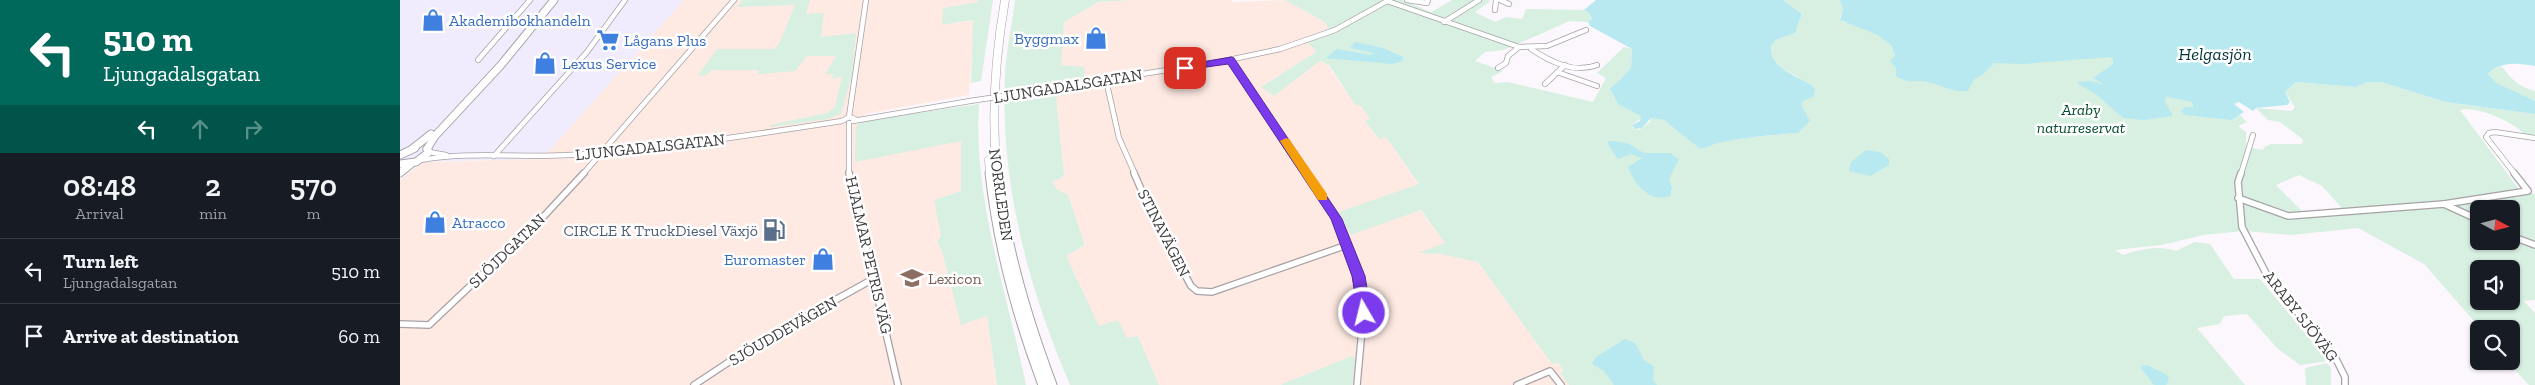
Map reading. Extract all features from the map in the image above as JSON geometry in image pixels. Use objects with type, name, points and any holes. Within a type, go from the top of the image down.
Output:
[{"type":"highway","name":"NORRLEDEN","points":[[1000,0],[992,40],[988,86],[990,175],[996,218],[1010,279],[1035,364],[1044,385]]},
{"type":"highway","name":"NORRLEDEN","points":[[1005,0],[998,39],[993,86],[996,173],[1002,216],[1018,285],[1052,385]]},
{"type":"highway","points":[[1035,364],[1036,385]]},
{"type":"main road","points":[[400,173],[428,151],[431,141],[531,31],[554,0]]},
{"type":"main road","points":[[400,154],[410,150],[464,104]]},
{"type":"main road","points":[[410,150],[428,151]]},
{"type":"main road","points":[[400,164],[415,162]]},
{"type":"street","points":[[478,60],[530,0]]},
{"type":"street","points":[[494,156],[577,64],[625,0]]},
{"type":"street","name":"SLÖJDGATAN","points":[[400,324],[428,325],[544,216],[602,153],[734,0]]},
{"type":"street","name":"HJALMAR PETRIS VÄG","points":[[866,0],[847,120],[848,174],[898,385]]},
{"type":"street","points":[[1407,0],[1423,3],[1428,0]]},
{"type":"street","points":[[1444,22],[1479,0]]},
{"type":"street","points":[[1496,0],[1496,10]]},
{"type":"street","points":[[1500,0],[1509,4]]},
{"type":"street","points":[[1388,1],[1444,22],[1519,47],[1531,49],[1552,46],[1586,30]]},
{"type":"street","name":"LJUNGADALSGATAN","points":[[415,162],[456,156],[602,153],[663,148],[1231,60],[1270,53],[1319,38],[1340,29],[1388,1]]},
{"type":"street","points":[[1498,68],[1506,63],[1508,56],[1519,47]]},
{"type":"street","points":[[1531,49],[1544,57],[1566,65],[1583,69],[1597,65]]},
{"type":"street","points":[[1231,60],[1332,211],[1347,246],[1358,276],[1364,313],[1363,352],[1358,385]]},
{"type":"street","points":[[1545,84],[1566,65]]},
{"type":"street","points":[[1557,72],[1597,86]]},
{"type":"street","name":"STINAVÄGEN","points":[[1106,80],[1119,138],[1150,210],[1191,286],[1197,291],[1212,292],[1347,246]]},
{"type":"street","points":[[2528,191],[2486,137],[2489,133],[2495,132],[2535,138]]},
{"type":"street","name":"ARABY SJÖVÄG","points":[[2253,135],[2238,182],[2242,227],[2264,270],[2335,357],[2345,377],[2345,385]]},
{"type":"street","name":"LJUNGADALSGATAN","points":[[428,151],[456,156]]},
{"type":"street","points":[[2238,198],[2288,216],[2444,204],[2528,191],[2535,193]]},
{"type":"street","points":[[2444,204],[2470,216]]},
{"type":"street","points":[[2520,239],[2535,245]]},
{"type":"street","name":"SJÖUDDEVÄGEN","points":[[694,385],[756,344],[873,279]]},
{"type":"street","points":[[1517,385],[1550,371],[1561,385]]},
{"type":"shaded area","points":[[400,0],[684,0],[542,159],[400,162]]},
{"type":"shaded area","points":[[684,0],[978,0],[977,2],[943,8],[943,25],[974,20],[969,95],[865,114],[855,161],[961,140],[961,191],[935,200],[941,236],[937,241],[942,251],[961,324],[987,316],[997,385],[400,385],[400,180],[423,162],[542,159]]},
{"type":"shaded area","points":[[1131,0],[1231,0],[1233,2],[1285,0],[1323,21],[1330,28],[1306,39],[1316,52],[1261,87],[1274,96],[1320,61],[1328,65],[1356,106],[1360,105],[1370,119],[1366,121],[1378,138],[1386,137],[1419,185],[1339,212],[1351,234],[1420,210],[1445,243],[1419,253],[1440,254],[1478,262],[1552,364],[1558,363],[1564,371],[1560,373],[1569,385],[1352,385],[1352,356],[1280,385],[1159,385],[1138,336],[1127,339],[1099,327],[1066,256],[1085,245],[1068,195],[1057,189],[1052,182],[1064,176],[1056,97],[1064,22],[1099,2]]},
{"type":"green space","points":[[743,0],[810,0],[806,14],[824,13],[821,37],[856,33],[852,75],[841,114],[828,119],[770,127],[770,125],[827,113],[835,107],[842,77],[831,79],[834,74],[825,74],[836,56],[807,56],[795,71],[758,74],[759,70],[712,70],[705,76],[698,75],[717,49],[775,49],[780,42],[795,5],[737,7]]},
{"type":"green space","points":[[978,0],[993,0],[981,81],[971,83],[973,20],[942,25],[943,8],[977,2]]},
{"type":"green space","points":[[1015,0],[1132,0],[1099,2],[1064,22],[1061,65],[1085,67],[1084,87],[1056,97],[1064,176],[1052,182],[1057,189],[1068,195],[1085,245],[1066,256],[1099,326],[1118,320],[1127,338],[1138,336],[1159,385],[1070,385],[1055,348],[1041,310],[1020,234],[1012,195],[1007,155],[1005,75]]},
{"type":"green space","name":"Araby naturreservat","points":[[1285,0],[1402,0],[1431,12],[1452,0],[1487,0],[1491,1],[1475,12],[1495,22],[1506,17],[1522,19],[1526,9],[1584,10],[1590,14],[1592,19],[1588,22],[1570,21],[1504,50],[1485,52],[1475,61],[1503,71],[1491,77],[1495,83],[1508,82],[1593,102],[1606,78],[1597,73],[1624,47],[1632,49],[1631,68],[1618,84],[1635,112],[1641,116],[1641,119],[1632,124],[1634,129],[1639,130],[1650,122],[1651,118],[1664,120],[1700,149],[1718,142],[1798,133],[1796,117],[1798,77],[1779,65],[1771,52],[1771,46],[1776,40],[1795,33],[1802,14],[1783,0],[1841,0],[1843,9],[1840,17],[1843,22],[1862,27],[1887,40],[1893,49],[1895,57],[2077,14],[2128,24],[2232,120],[2240,115],[2247,122],[2238,126],[2246,132],[2246,147],[2263,150],[2264,147],[2271,144],[2302,144],[2303,140],[2300,137],[2280,122],[2268,120],[2256,108],[2292,111],[2295,107],[2285,92],[2296,82],[2356,87],[2367,82],[2381,82],[2444,102],[2535,114],[2535,140],[2497,117],[2481,111],[2460,110],[2521,192],[2535,194],[2535,300],[2524,301],[2535,313],[2535,385],[2529,385],[2515,370],[2520,370],[2520,320],[2473,320],[2424,264],[2358,228],[2291,235],[2244,231],[2203,235],[2162,245],[2115,250],[2123,255],[2150,248],[2176,251],[2195,242],[2210,244],[2234,279],[2260,279],[2328,361],[2300,365],[2277,348],[2247,314],[2224,316],[2220,324],[2197,328],[2245,385],[1569,385],[1560,373],[1564,371],[1558,363],[1552,364],[1478,262],[1440,254],[1418,253],[1445,243],[1421,210],[1351,235],[1339,212],[1419,184],[1386,137],[1379,139],[1365,121],[1370,119],[1360,105],[1356,106],[1329,65],[1320,61],[1274,96],[1261,87],[1316,52],[1305,39],[1329,28],[1323,21]],"holes":[[[2299,175],[2322,186],[2341,207],[2339,209],[2303,212],[2276,185]]]},
{"type":"green space","points":[[2501,66],[2519,84],[2535,91],[2535,101],[2502,88],[2492,79],[2488,74],[2493,69]]},
{"type":"green space","points":[[979,104],[981,175],[986,210],[1026,385],[997,385],[987,316],[961,325],[942,251],[937,241],[941,236],[934,200],[961,191],[961,141],[855,162],[856,126],[863,121]]},
{"type":"green space","points":[[1352,356],[1355,358],[1352,385],[1280,385]]},
{"type":"green space","points":[[2327,363],[2331,368],[2331,385],[2306,385],[2305,368]]},
{"type":"water","points":[[1596,0],[1783,0],[1802,14],[1795,33],[1776,40],[1771,46],[1772,54],[1775,61],[1786,71],[1815,88],[1814,96],[1803,101],[1801,105],[1810,121],[1798,133],[1731,140],[1700,149],[1664,120],[1651,118],[1642,128],[1635,129],[1632,125],[1640,121],[1641,116],[1618,104],[1610,88],[1631,68],[1632,49],[1590,26],[1588,22],[1592,19],[1590,14],[1584,10]]},
{"type":"water","name":"Helgasjön","points":[[1840,0],[2535,0],[2535,66],[2523,64],[2504,65],[2488,74],[2496,83],[2535,101],[2535,114],[2445,102],[2381,82],[2367,82],[2356,87],[2296,82],[2285,92],[2290,102],[2287,105],[2256,108],[2253,111],[2239,102],[2234,104],[2244,112],[2232,120],[2185,115],[2181,111],[2185,107],[2194,107],[2192,102],[2168,97],[2166,97],[2165,102],[2173,116],[2143,120],[2123,118],[2097,95],[2078,84],[2078,82],[2091,81],[2105,85],[2093,78],[2113,64],[2113,59],[2110,57],[2024,64],[1994,63],[1982,75],[1974,79],[1968,91],[1953,90],[1928,82],[1908,81],[1896,76],[1896,68],[1890,61],[1895,56],[1891,45],[1878,35],[1840,20],[1843,9]]},
{"type":"water","points":[[1355,42],[1383,48],[1403,57],[1403,61],[1392,64],[1326,58],[1337,49],[1370,55],[1374,53],[1350,48]]},
{"type":"water","points":[[1608,141],[1627,143],[1644,153],[1670,153],[1679,159],[1669,179],[1672,188],[1670,196],[1655,197],[1643,190],[1634,180],[1628,167],[1642,158],[1631,154],[1618,159],[1608,144]]},
{"type":"water","points":[[1866,150],[1880,152],[1889,159],[1889,165],[1870,176],[1849,171],[1851,162]]},
{"type":"water","points":[[1625,339],[1635,343],[1644,360],[1654,367],[1653,380],[1657,385],[1614,385],[1604,371],[1592,364],[1596,357]]},
{"type":"water","points":[[2147,365],[2167,375],[2169,378],[2166,385],[2154,385],[2141,368],[2141,366]]},
{"type":"slow traffic","points":[[1286,141],[1323,197]]},
{"type":"place","name":"Akademibokhandeln","points":[[433,20]]},
{"type":"place","name":"Byggmax","points":[[1096,38]]},
{"type":"place","name":"Lågans Plus","points":[[608,40]]},
{"type":"place","name":"Lexus Service","points":[[545,63]]},
{"type":"place","name":"Atracco","points":[[435,222]]},
{"type":"place","name":"CIRCLE K TruckDiesel Växjö","points":[[774,230]]},
{"type":"place","name":"Euromaster","points":[[823,259]]},
{"type":"place","name":"Lexicon","points":[[912,278]]},
{"type":"route","points":[[1185,68],[1231,60],[1336,219],[1358,276],[1364,313]]}]
